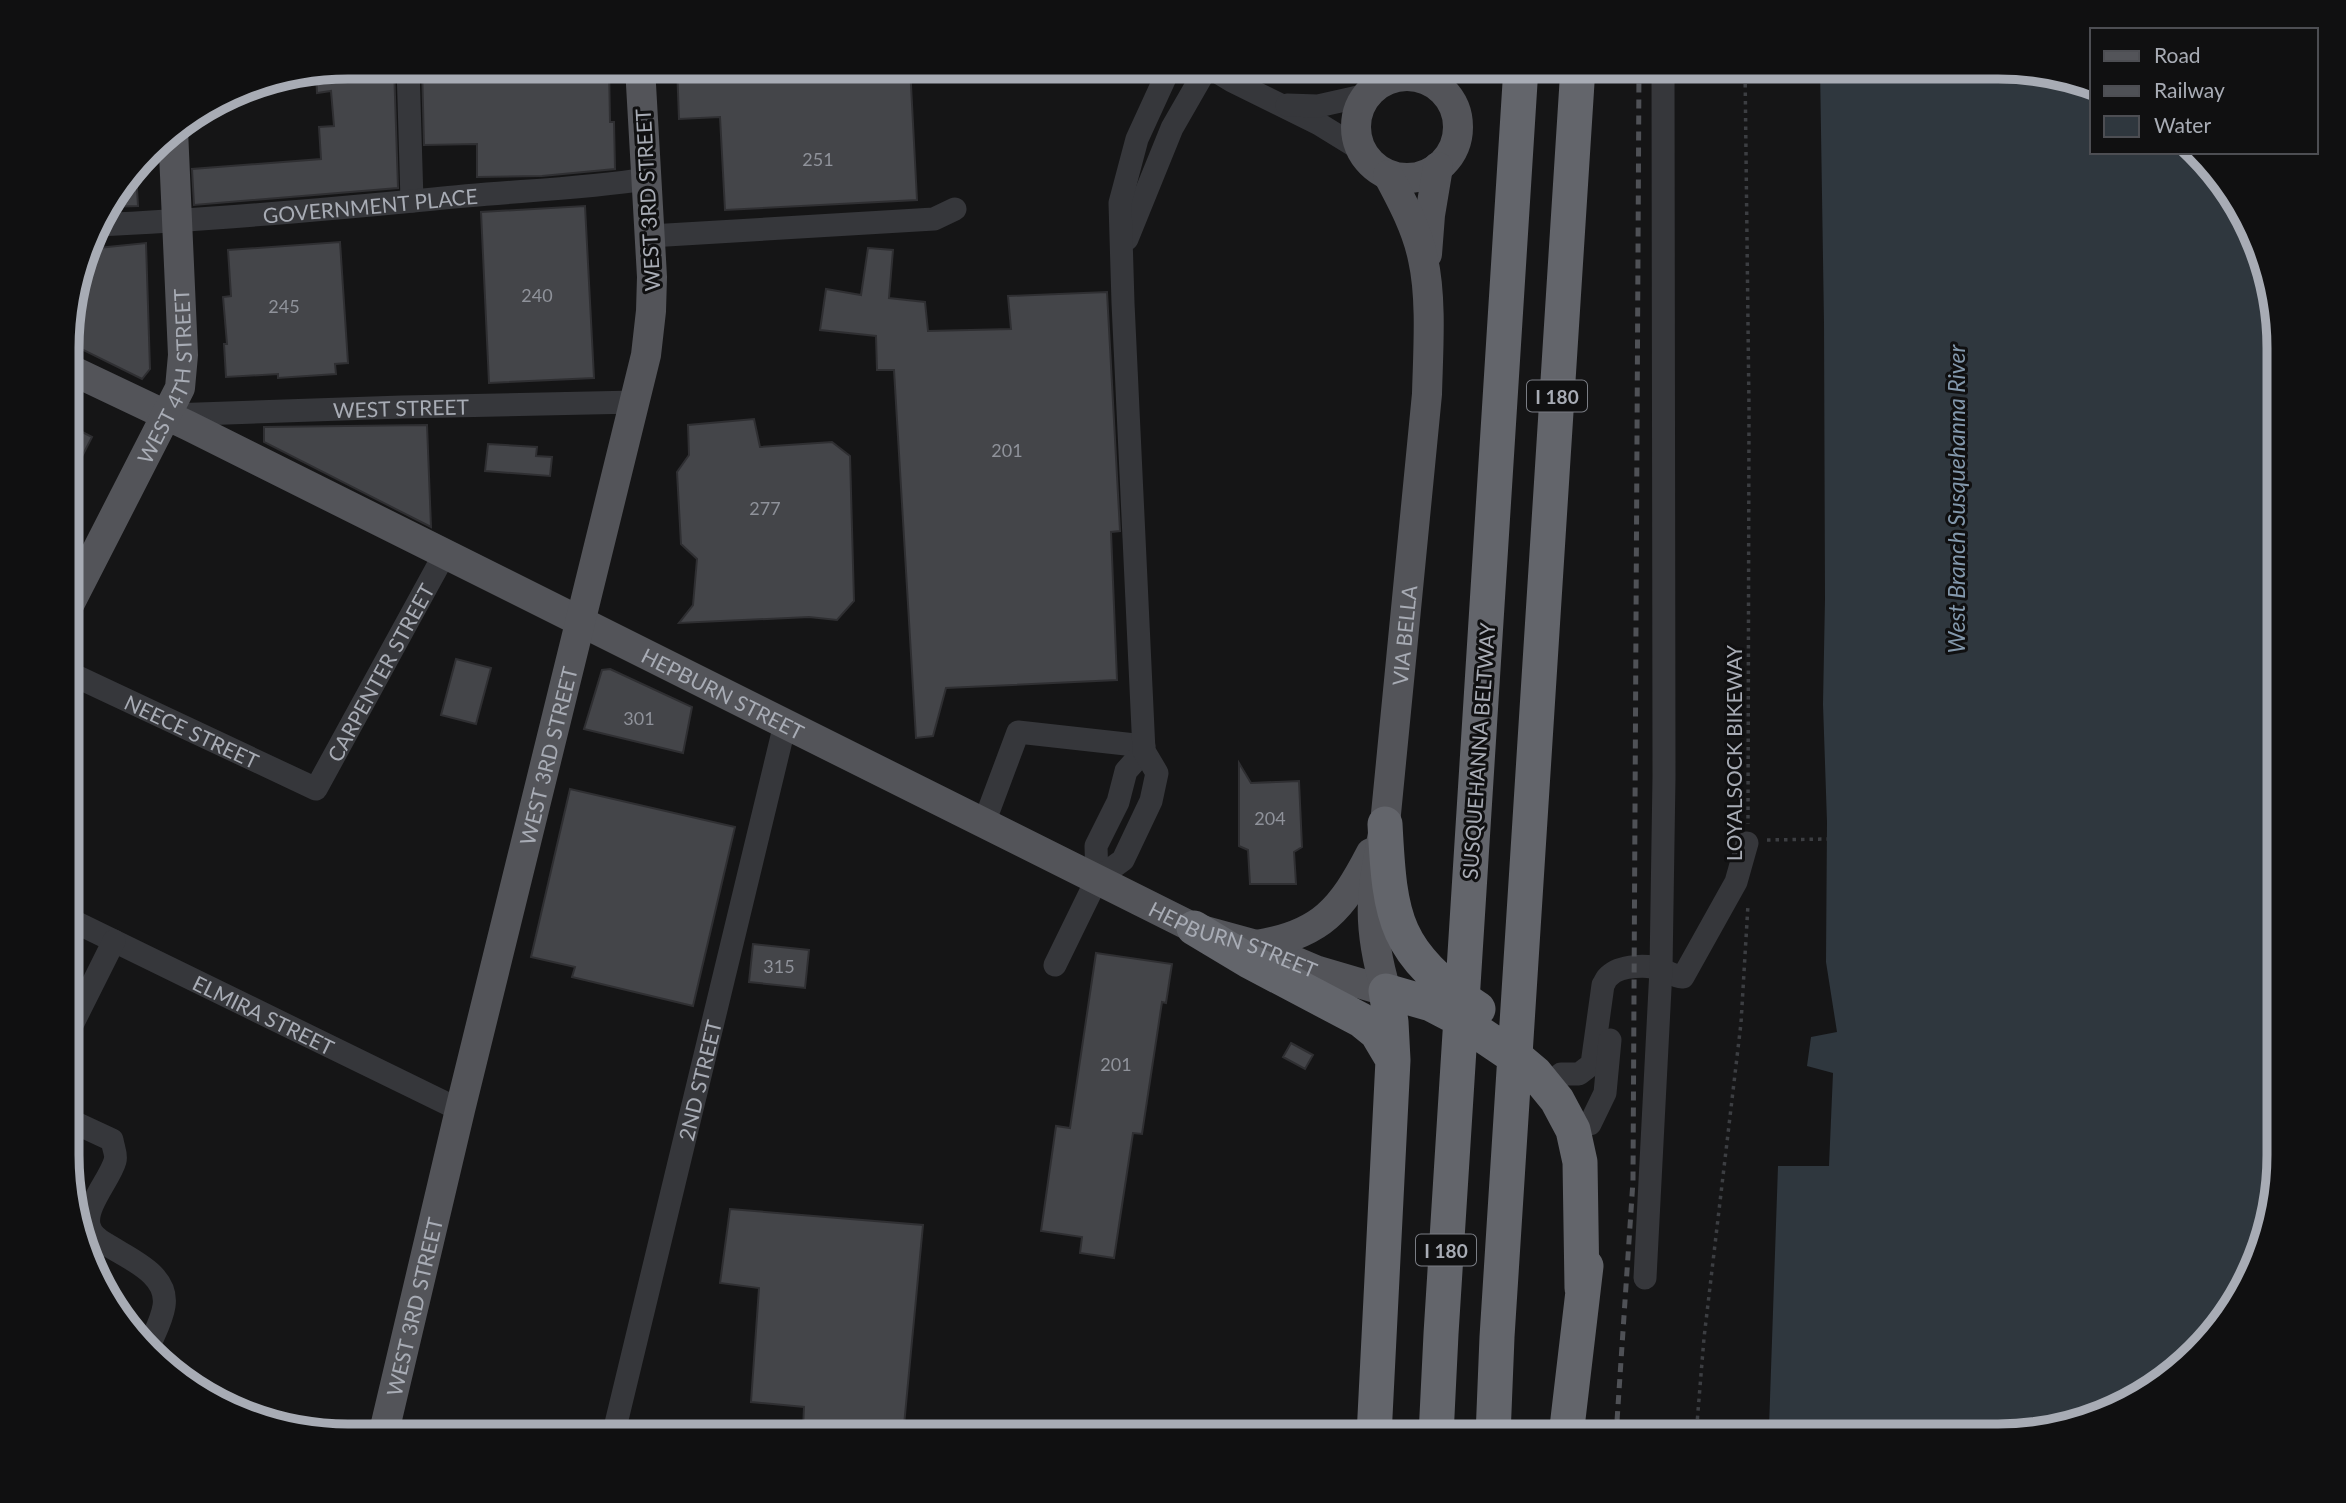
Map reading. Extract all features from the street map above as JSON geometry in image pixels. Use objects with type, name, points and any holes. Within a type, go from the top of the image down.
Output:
[{"type":"highway","points":[[1513,79],[1516,157]]},
{"type":"highway","name":"SUSQUEHANNA BELTWAY","points":[[1437,1424],[1520,79]]},
{"type":"highway","name":"I 180","points":[[1493,1424],[1577,79]]},
{"type":"highway","points":[[1385,824],[1393,909],[1416,957],[1440,982],[1532,1047],[1561,1074],[1573,1089],[1590,1124],[1598,1159],[1599,1195],[1582,1288],[1567,1424]]},
{"type":"highway","points":[[1194,928],[1249,961],[1361,1020],[1377,1033],[1393,1060]]},
{"type":"highway","points":[[1375,1424],[1393,1060],[1387,991],[1431,1004],[1454,1016],[1535,1073],[1558,1100],[1573,1130],[1580,1162],[1582,1288]]},
{"type":"main road","name":"WEST 3RD STREET","points":[[386,1424],[460,1110],[646,355],[651,311],[650,236],[641,79]]},
{"type":"main road","points":[[1389,79],[1367,95],[1357,116],[1358,148],[1377,169],[1388,175],[1404,178],[1417,177],[1438,167],[1454,149],[1459,127],[1446,79]]},
{"type":"main road","name":"WEST 4TH STREET","points":[[79,586],[180,388],[183,355],[174,143]]},
{"type":"main road","name":"VIA BELLA","points":[[1426,279],[1430,215],[1438,167]]},
{"type":"main road","name":"VIA BELLA","points":[[1387,991],[1374,945],[1371,911],[1374,879],[1385,824],[1429,353],[1423,256],[1388,175]]},
{"type":"main road","name":"HEPBURN STREET","points":[[79,374],[167,415],[1194,928],[1256,945],[1318,971],[1387,991]]},
{"type":"main road","points":[[1256,945],[1293,937],[1335,910],[1355,884],[1385,824]]},
{"type":"street","points":[[408,79],[412,201]]},
{"type":"street","points":[[1055,965],[1097,880],[1124,860],[1151,802],[1157,773],[1144,748],[1120,203],[1137,139],[1165,79]]},
{"type":"street","points":[[1123,263],[1133,219],[1172,128],[1200,79]]},
{"type":"street","points":[[1229,79],[1320,124],[1358,148]]},
{"type":"street","points":[[1645,1278],[1661,969],[1664,777],[1663,79]]},
{"type":"street","points":[[1277,104],[1318,106],[1367,95]]},
{"type":"street","name":"GOVERNMENT PLACE","points":[[109,224],[597,187],[646,179]]},
{"type":"street","points":[[650,236],[934,219],[955,209]]},
{"type":"street","name":"WEST STREET","points":[[167,415],[636,402]]},
{"type":"street","name":"CARPENTER STREET","points":[[316,789],[444,555]]},
{"type":"street","name":"NEECE STREET","points":[[79,678],[316,789]]},
{"type":"street","name":"2ND STREET","points":[[616,1424],[785,724]]},
{"type":"street","points":[[984,823],[1018,733],[1144,748]]},
{"type":"street","points":[[1561,1074],[1578,1074],[1592,1063],[1603,985],[1609,976],[1634,967],[1661,969],[1674,976],[1683,976],[1736,883],[1748,843]]},
{"type":"street","name":"ELMIRA STREET","points":[[79,924],[460,1110]]},
{"type":"street","points":[[79,1011],[114,942]]},
{"type":"street","points":[[1590,1124],[1605,1093],[1617,971]]},
{"type":"street","points":[[79,1125],[112,1140],[116,1160],[94,1202],[89,1227],[96,1238],[149,1272],[162,1284],[165,1292],[164,1307],[152,1339]]},
{"type":"path","name":"LOYALSOCK BIKEWAY","points":[[1745,79],[1749,435],[1748,843]]},
{"type":"path","points":[[1748,843],[1755,840],[1827,839]]},
{"type":"path","points":[[1697,1424],[1704,1338],[1741,1023],[1748,905]]},
{"type":"water","name":"West Branch Susquehanna River","points":[[1820,79],[2016,79],[2051,84],[2090,95],[2090,154],[2184,154],[2212,184],[2231,213],[2247,245],[2262,295],[2267,330],[2267,1173],[2262,1208],[2247,1258],[2231,1290],[2212,1319],[2176,1357],[2148,1379],[2101,1404],[2051,1419],[2016,1424],[1769,1424],[1778,1166],[1829,1166],[1833,1073],[1807,1066],[1811,1037],[1837,1032],[1826,962],[1827,822],[1823,704],[1824,323]]},
{"type":"building","points":[[394,79],[398,188],[194,205],[192,169],[321,159],[319,127],[334,126],[331,91],[317,93],[316,81]]},
{"type":"building","points":[[422,79],[609,79],[615,169],[542,176],[477,177],[477,144],[424,145]]},
{"type":"building","points":[[677,79],[911,79],[917,200],[725,210],[720,117],[679,119]]},
{"type":"building","points":[[137,181],[138,206],[119,207]]},
{"type":"building","points":[[585,206],[594,378],[489,383],[481,212]]},
{"type":"building","points":[[340,242],[348,363],[335,364],[336,374],[278,378],[278,374],[226,377],[224,344],[227,344],[223,297],[231,296],[228,250]]},
{"type":"building","points":[[146,243],[150,369],[142,379],[79,348],[84,295],[98,248]]},
{"type":"building","points":[[868,248],[893,250],[889,298],[925,302],[928,331],[1011,329],[1008,296],[1107,292],[1120,531],[1111,532],[1117,680],[946,688],[933,736],[916,738],[894,370],[877,370],[876,336],[820,330],[826,289],[861,295]]},
{"type":"building","points":[[754,419],[760,447],[832,442],[850,456],[854,601],[837,620],[809,617],[679,623],[693,605],[697,559],[681,544],[677,472],[689,455],[688,425]]},
{"type":"building","points":[[427,425],[431,527],[264,442],[264,427]]},
{"type":"building","points":[[79,430],[92,437],[79,462]]},
{"type":"building","points":[[488,444],[537,447],[536,456],[552,457],[550,476],[485,471]]},
{"type":"building","points":[[456,659],[491,668],[476,724],[441,715]]},
{"type":"building","points":[[610,669],[692,707],[683,753],[584,729],[602,670]]},
{"type":"building","points":[[1239,763],[1251,783],[1299,781],[1302,847],[1294,852],[1296,884],[1250,884],[1248,850],[1239,846]]},
{"type":"building","points":[[570,789],[735,827],[693,1006],[572,977],[575,967],[531,957]]},
{"type":"building","points":[[753,944],[809,950],[805,988],[749,982]]},
{"type":"building","points":[[1096,953],[1172,964],[1166,1003],[1162,1002],[1142,1134],[1133,1133],[1114,1258],[1080,1253],[1082,1237],[1041,1231],[1056,1126],[1070,1128]]},
{"type":"building","points":[[1291,1043],[1313,1055],[1305,1069],[1283,1057]]},
{"type":"building","points":[[730,1209],[923,1225],[904,1424],[803,1424],[804,1407],[751,1402],[759,1288],[720,1283]]},
{"type":"railway","points":[[1617,1424],[1633,1181],[1639,79]]}]
